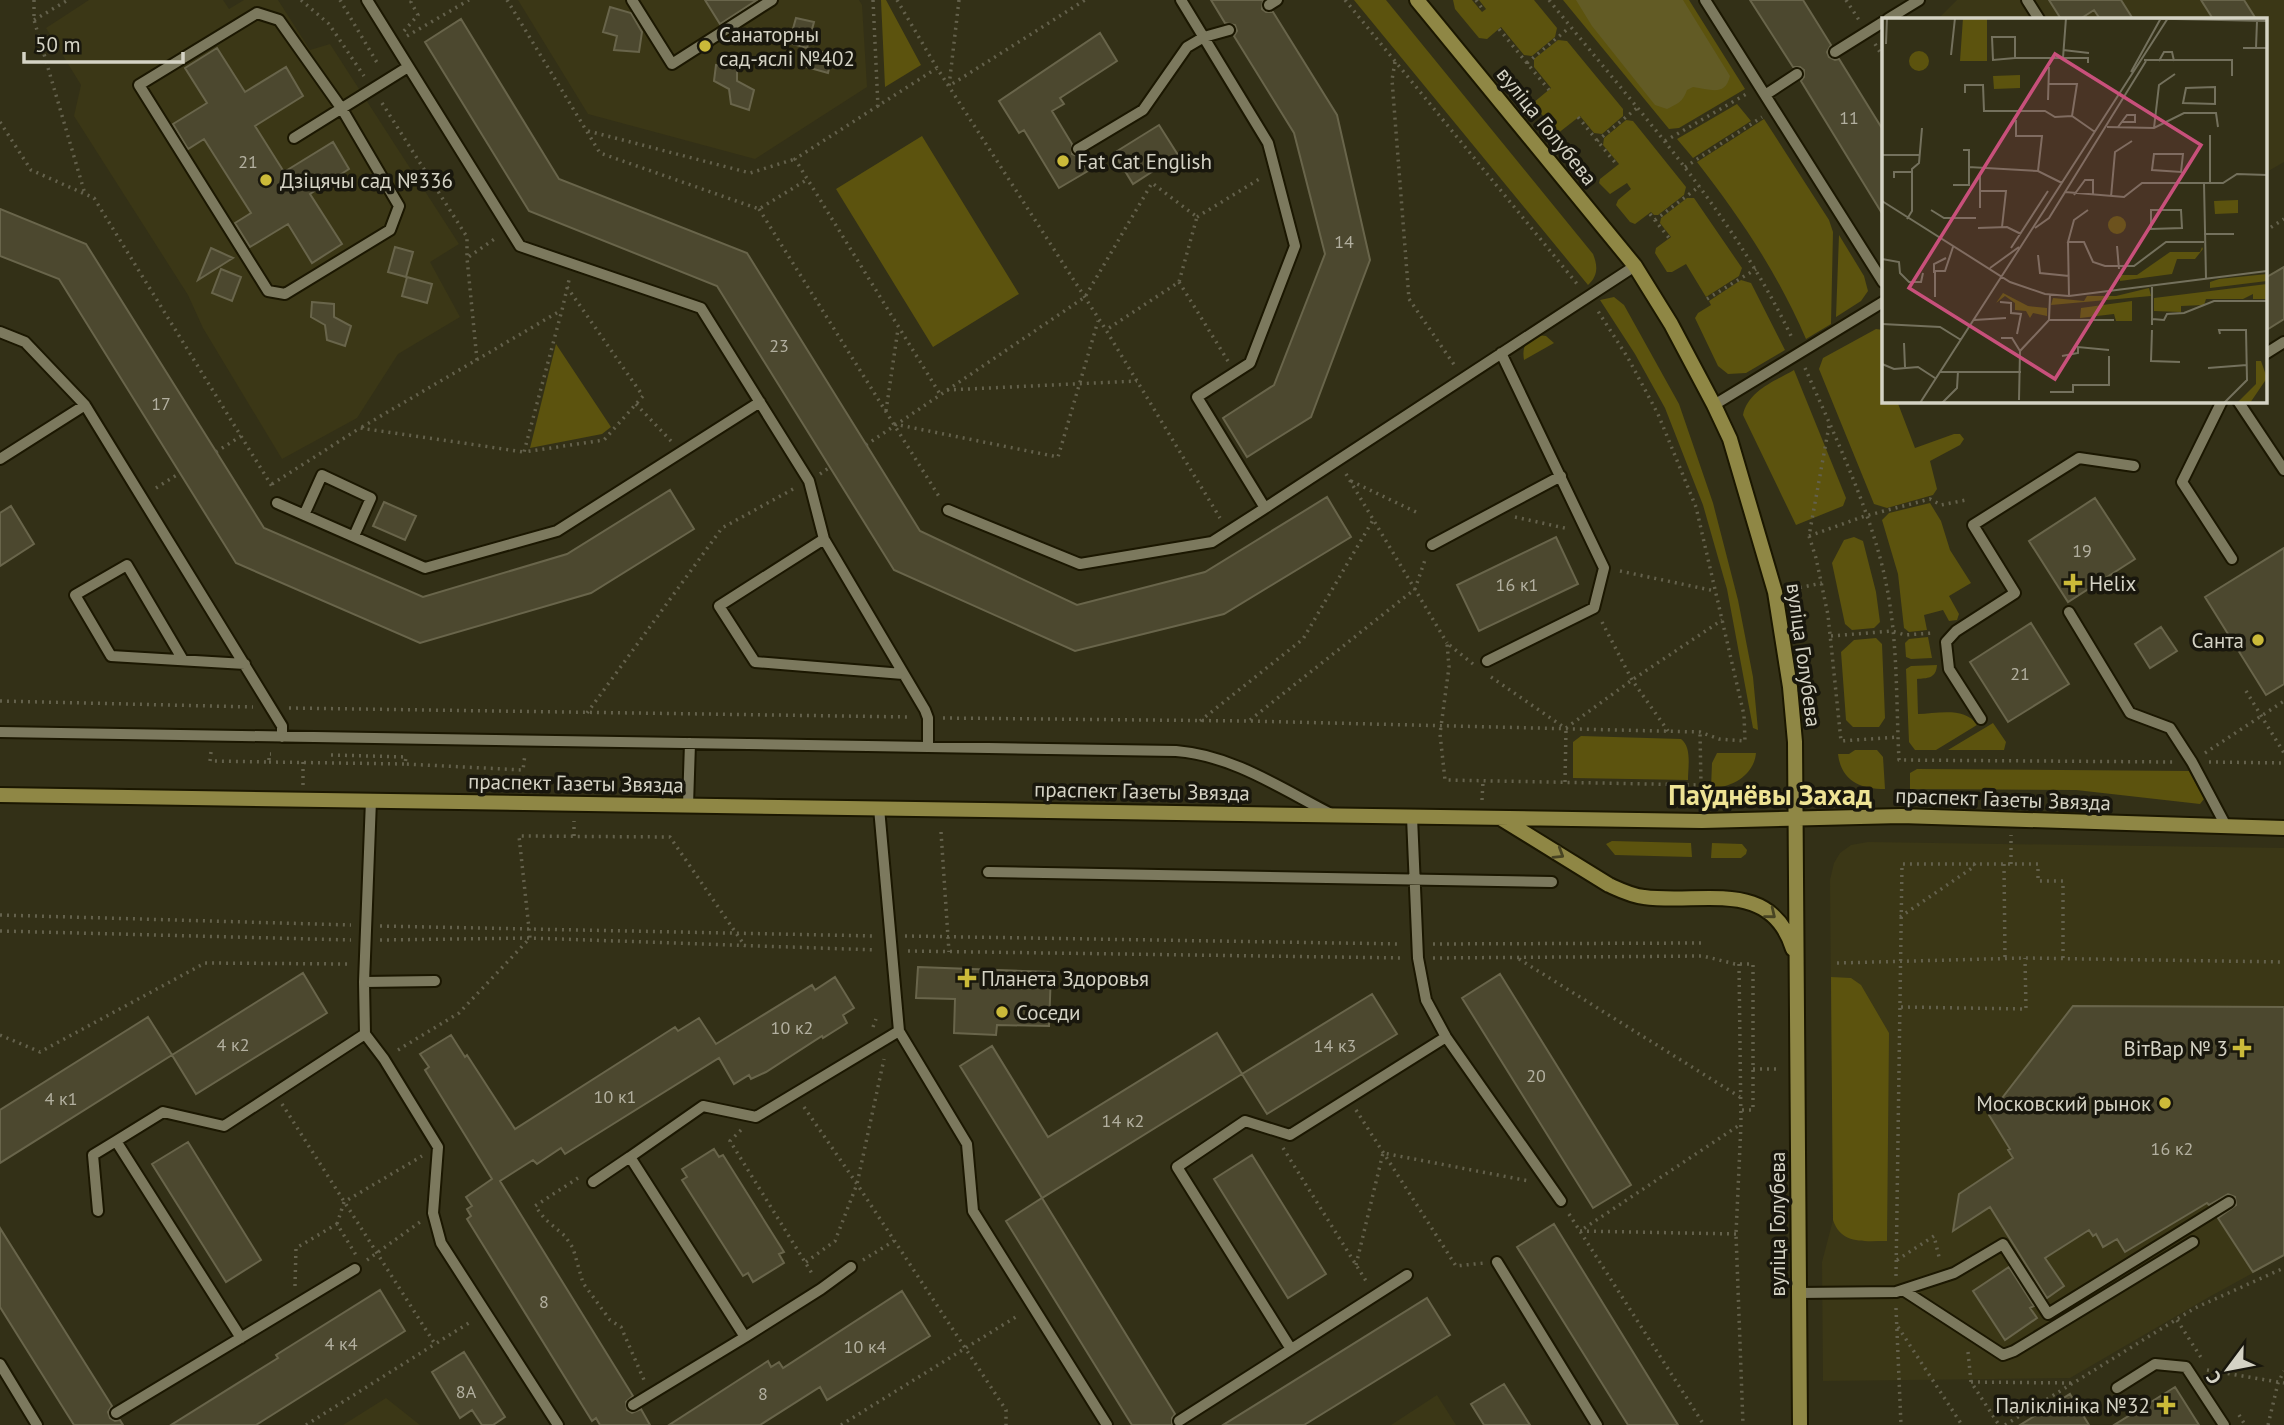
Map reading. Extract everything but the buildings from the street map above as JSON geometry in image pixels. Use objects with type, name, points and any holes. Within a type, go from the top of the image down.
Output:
[{"type":"main road","name":"вуліца Голубева","points":[[1417,0],[1635,266],[1671,324],[1730,439],[1774,592],[1790,687],[1795,742],[1800,1425]]},
{"type":"main road","name":"праспект Газеты Звязда","points":[[0,795],[1702,821],[1901,816],[2284,828]]},
{"type":"main road","points":[[1501,818],[1609,885],[1626,892],[1644,897],[1727,899],[1763,907],[1779,920],[1785,930],[1796,963]]},
{"type":"lane","points":[[367,0],[520,246],[701,308],[810,481],[824,539],[928,718],[928,747]]},
{"type":"lane","points":[[632,0],[672,64],[772,0]]},
{"type":"lane","points":[[1181,0],[1268,143],[1295,246],[1250,363],[1197,397],[1265,508]]},
{"type":"lane","points":[[1705,0],[1882,280]]},
{"type":"lane","points":[[1890,18],[1919,0]]},
{"type":"lane","points":[[2027,0],[2038,18]]},
{"type":"lane","points":[[257,13],[279,20],[342,108],[399,206],[390,230],[285,295],[268,291],[139,85],[257,13]]},
{"type":"lane","points":[[1835,52],[1882,23]]},
{"type":"lane","points":[[1079,149],[1143,110],[1187,47],[1204,37],[1230,30]]},
{"type":"lane","points":[[294,138],[408,67]]},
{"type":"lane","points":[[1762,91],[1797,74]]},
{"type":"lane","points":[[948,510],[1080,564],[1212,542],[1635,266]]},
{"type":"lane","points":[[1714,405],[1882,303]]},
{"type":"lane","points":[[0,332],[25,342],[85,405],[271,707],[282,726],[282,737]]},
{"type":"lane","points":[[2266,353],[2284,342]]},
{"type":"lane","points":[[1487,661],[1594,608],[1604,568],[1501,353]]},
{"type":"lane","points":[[281,505],[425,568],[557,531],[760,402]]},
{"type":"lane","points":[[2222,402],[2182,482],[2232,559]]},
{"type":"lane","points":[[2239,402],[2284,470]]},
{"type":"lane","points":[[0,459],[85,405]]},
{"type":"lane","points":[[1982,719],[1948,666],[1946,642],[1956,631],[2015,593],[1973,525],[2079,458],[2134,466]]},
{"type":"lane","points":[[304,515],[323,475],[371,498],[354,536]]},
{"type":"lane","points":[[1434,549],[1561,476]]},
{"type":"lane","points":[[824,539],[719,606],[755,662],[903,674]]},
{"type":"lane","points":[[183,660],[127,565],[75,595],[111,656],[244,664]]},
{"type":"lane","points":[[2069,612],[2130,713],[2170,728],[2192,762],[2226,826]]},
{"type":"lane","points":[[0,732],[1186,752],[1243,769],[1333,815]]},
{"type":"lane","points":[[688,805],[690,743]]},
{"type":"lane","points":[[371,800],[365,940],[365,1034],[384,1059],[438,1147],[433,1213],[441,1243],[558,1425]]},
{"type":"lane","points":[[879,808],[899,1031],[967,1144],[974,1212],[1107,1425]]},
{"type":"lane","points":[[1412,817],[1418,958],[1426,1000],[1446,1037],[1561,1201]]},
{"type":"lane","points":[[988,872],[1552,882]]},
{"type":"lane","points":[[364,982],[435,981]]},
{"type":"lane","points":[[593,1182],[703,1106],[756,1117],[899,1031]]},
{"type":"lane","points":[[98,1211],[93,1155],[163,1112],[224,1126],[365,1034]]},
{"type":"lane","points":[[1291,1349],[1177,1167],[1245,1121],[1290,1135],[1446,1037]]},
{"type":"lane","points":[[116,1141],[241,1338]]},
{"type":"lane","points":[[630,1157],[745,1337]]},
{"type":"lane","points":[[1798,1293],[1899,1291],[1955,1273],[2003,1244],[2048,1314],[2229,1202]]},
{"type":"lane","points":[[1899,1291],[2003,1355],[2193,1241]]},
{"type":"lane","points":[[1497,1262],[1597,1425]]},
{"type":"lane","points":[[633,1405],[821,1289],[851,1267]]},
{"type":"lane","points":[[116,1413],[355,1269]]},
{"type":"lane","points":[[1179,1421],[1407,1275]]},
{"type":"lane","points":[[0,1364],[37,1425]]},
{"type":"lane","points":[[2117,1388],[2155,1364],[2186,1367],[2224,1425]]},
{"type":"path","points":[[34,0],[34,19],[86,195]]},
{"type":"path","points":[[34,19],[68,0]]},
{"type":"path","points":[[302,0],[329,24],[467,237],[477,360]]},
{"type":"path","points":[[340,0],[387,80]]},
{"type":"path","points":[[394,44],[418,15],[412,0]]},
{"type":"path","points":[[394,44],[469,0]]},
{"type":"path","points":[[507,0],[600,153],[759,209],[948,510]]},
{"type":"path","points":[[873,0],[878,107]]},
{"type":"path","points":[[897,0],[937,68],[1106,330],[1228,531]]},
{"type":"path","points":[[949,86],[959,0]]},
{"type":"path","points":[[949,86],[1085,0]]},
{"type":"path","points":[[0,701],[587,713],[1248,721],[1700,732],[1719,739],[1745,741],[1744,715],[1696,507],[1663,424],[1628,358],[1588,297],[1345,0]]},
{"type":"path","points":[[1476,0],[1484,11]]},
{"type":"path","points":[[1549,0],[1665,141],[1733,232],[1756,269],[1799,354],[1865,516],[1883,571],[1892,631],[1899,760],[2284,763]]},
{"type":"path","points":[[1527,63],[1570,27]]},
{"type":"path","points":[[1499,29],[1549,90]]},
{"type":"path","points":[[1395,62],[1392,80],[1409,299],[1463,377]]},
{"type":"path","points":[[586,131],[750,173],[794,159],[937,68]]},
{"type":"path","points":[[1665,141],[1762,91]]},
{"type":"path","points":[[1597,141],[1637,108]]},
{"type":"path","points":[[1685,167],[1774,109]]},
{"type":"path","points":[[1578,117],[1617,165]]},
{"type":"path","points":[[0,122],[31,170],[94,198],[242,436],[281,505]]},
{"type":"path","points":[[794,159],[940,394]]},
{"type":"path","points":[[1106,330],[1180,282],[1196,217],[1275,170]]},
{"type":"path","points":[[759,209],[808,179]]},
{"type":"path","points":[[866,445],[1084,297],[1152,183],[1196,217]]},
{"type":"path","points":[[1654,220],[1699,186]]},
{"type":"path","points":[[1650,214],[1669,238]]},
{"type":"path","points":[[2266,230],[2284,219]]},
{"type":"path","points":[[467,258],[509,229]]},
{"type":"path","points":[[524,452],[573,265]]},
{"type":"path","points":[[1707,299],[1756,269]]},
{"type":"path","points":[[1180,282],[1235,373]]},
{"type":"path","points":[[360,428],[524,452],[604,440],[643,396],[568,287]]},
{"type":"path","points":[[271,484],[360,428],[562,310]]},
{"type":"path","points":[[894,424],[1058,457],[1098,319]]},
{"type":"path","points":[[886,411],[898,327]]},
{"type":"path","points":[[947,390],[1137,381]]},
{"type":"path","points":[[636,404],[681,452]]},
{"type":"path","points":[[1829,424],[1809,536],[1822,583],[1831,636],[1841,741],[1898,737]]},
{"type":"path","points":[[216,452],[242,436]]},
{"type":"path","points":[[1338,460],[1447,643],[1476,666]]},
{"type":"path","points":[[587,713],[722,528],[810,481],[830,467]]},
{"type":"path","points":[[142,497],[180,473]]},
{"type":"path","points":[[1350,481],[1418,513]]},
{"type":"path","points":[[1809,536],[1865,516],[1930,499],[1941,505],[1966,500]]},
{"type":"path","points":[[1507,516],[1589,533]]},
{"type":"path","points":[[1198,722],[1303,639],[1373,520]]},
{"type":"path","points":[[1248,721],[1415,589],[1426,558],[1434,549]]},
{"type":"path","points":[[1604,568],[1715,591]]},
{"type":"path","points":[[1774,592],[1822,583]]},
{"type":"path","points":[[1594,608],[1632,680],[1668,731]]},
{"type":"path","points":[[1566,729],[1632,680],[1722,620]]},
{"type":"path","points":[[1831,636],[1892,631],[1905,635],[1956,631]]},
{"type":"path","points":[[1447,643],[1449,667],[1441,726],[1445,780],[1701,785],[1700,732]]},
{"type":"path","points":[[1487,674],[1566,729]]},
{"type":"path","points":[[2246,691],[2284,753]]},
{"type":"path","points":[[2192,762],[2284,701]]},
{"type":"path","points":[[1565,782],[1566,729]]},
{"type":"path","points":[[211,736],[210,761],[405,764],[523,770]]},
{"type":"path","points":[[269,761],[269,754],[283,754]]},
{"type":"path","points":[[324,755],[406,757],[405,764]]},
{"type":"path","points":[[2011,864],[2012,820]]},
{"type":"path","points":[[942,832],[949,952]]},
{"type":"path","points":[[384,1059],[459,1013],[530,938],[519,836],[670,837],[745,946]]},
{"type":"path","points":[[1901,1425],[1896,1325],[1899,1291],[1902,863],[2038,864],[2038,881],[2063,881],[2063,959]]},
{"type":"path","points":[[1900,917],[1975,866],[1974,864]]},
{"type":"path","points":[[2004,864],[2005,958]]},
{"type":"path","points":[[0,915],[366,926],[891,936],[1417,944],[1703,943]]},
{"type":"path","points":[[0,931],[365,940],[530,938],[949,952],[1518,959],[1703,956],[1739,964],[1753,964],[1753,1110],[1740,1110]]},
{"type":"path","points":[[1837,963],[2005,958],[2284,962]]},
{"type":"path","points":[[1901,1007],[2026,1009],[2025,958]]},
{"type":"path","points":[[1518,959],[1740,1097]]},
{"type":"path","points":[[0,1035],[40,1052],[205,962],[365,964]]},
{"type":"path","points":[[1739,964],[1741,1124],[1736,1234],[1743,1425]]},
{"type":"path","points":[[873,1029],[876,1019]]},
{"type":"path","points":[[806,1262],[835,1241],[858,1184],[888,1037]]},
{"type":"path","points":[[1753,1069],[1798,1069]]},
{"type":"path","points":[[274,1092],[435,1344]]},
{"type":"path","points":[[794,1094],[858,1184],[1006,1410],[1006,1425]]},
{"type":"path","points":[[1349,1099],[1456,1265],[1497,1262]]},
{"type":"path","points":[[756,1117],[730,1140],[821,1289]]},
{"type":"path","points":[[1580,1231],[1741,1124]]},
{"type":"path","points":[[1270,1129],[1375,1296]]},
{"type":"path","points":[[295,1305],[296,1248],[337,1224],[344,1202],[438,1147]]},
{"type":"path","points":[[1383,1153],[1551,1186]]},
{"type":"path","points":[[1356,1265],[1383,1153]]},
{"type":"path","points":[[580,1176],[535,1206],[545,1219],[565,1236],[573,1248],[583,1283],[610,1320],[621,1327],[651,1395]]},
{"type":"path","points":[[1561,1201],[1704,1425]]},
{"type":"path","points":[[337,1224],[362,1264],[433,1213]]},
{"type":"path","points":[[1580,1231],[1736,1234]]},
{"type":"path","points":[[851,1267],[894,1241]]},
{"type":"path","points":[[2005,1425],[2195,1308],[2284,1269]]},
{"type":"path","points":[[841,1425],[1033,1306]]},
{"type":"path","points":[[306,1425],[486,1312]]},
{"type":"path","points":[[1896,1325],[1962,1425]]},
{"type":"path","points":[[2186,1367],[2284,1383]]},
{"type":"path","points":[[2268,1425],[2278,1383],[2284,1371]]},
{"type":"path","points":[[1971,1382],[2073,1383]]},
{"type":"shaded area","name":"Дзіцячы сад №336","points":[[89,0],[223,0],[229,9],[244,0],[278,0],[310,50],[330,44],[459,244],[430,262],[460,317],[398,354],[357,418],[282,459],[203,328],[188,295],[74,116],[81,85],[46,28]]},
{"type":"shaded area","name":"Санаторны сад-яслі №402","points":[[518,0],[859,0],[862,5],[867,87],[755,159],[588,114]]},
{"type":"shaded area","points":[[881,0],[886,0],[921,65],[885,87]]},
{"type":"shaded area","points":[[1354,0],[1386,0],[1593,254],[1596,271],[1588,285]]},
{"type":"shaded area","points":[[1453,0],[1472,0],[1482,12],[1486,9],[1479,0],[1534,0],[1557,28],[1555,37],[1532,56],[1524,55],[1501,27],[1487,39],[1479,38],[1455,9]]},
{"type":"shaded area","points":[[1563,0],[1689,0],[1745,89],[1679,128],[1669,129]]},
{"type":"shaded area","points":[[1576,0],[1683,0],[1730,76],[1728,83],[1716,90],[1693,87],[1687,90],[1679,102],[1667,109],[1655,105],[1592,26]]},
{"type":"shaded area","points":[[1957,0],[2284,0],[2284,162],[2266,172],[2266,18],[1939,18]]},
{"type":"shaded area","points":[[1558,40],[1567,41],[1623,109],[1623,116],[1602,134],[1594,133],[1580,116],[1557,134],[1533,103],[1551,88],[1534,67],[1534,59]]},
{"type":"shaded area","points":[[1737,104],[1751,121],[1693,158],[1677,139]]},
{"type":"shaded area","points":[[1764,119],[1829,220],[1833,232],[1831,324],[1806,339],[1757,247],[1697,162]]},
{"type":"shaded area","points":[[1626,120],[1633,121],[1686,187],[1684,195],[1658,215],[1651,212],[1635,224],[1630,222],[1616,205],[1631,189],[1627,183],[1610,194],[1599,183],[1600,179],[1619,164],[1603,145],[1604,138]]},
{"type":"shaded area","points":[[922,136],[1019,294],[933,347],[836,189]]},
{"type":"shaded area","points":[[1687,198],[1694,198],[1742,268],[1739,276],[1706,297],[1686,264],[1667,272],[1655,253],[1656,248],[1671,237],[1660,223],[1661,218]]},
{"type":"shaded area","points":[[1839,235],[1864,276],[1868,291],[1861,301],[1836,317]]},
{"type":"shaded area","points":[[1741,280],[1751,283],[1785,350],[1746,373],[1728,374],[1718,366],[1695,318],[1711,305],[1709,301]]},
{"type":"shaded area","points":[[1614,297],[1624,305],[1679,404],[1713,503],[1738,600],[1753,677],[1758,730],[1753,728],[1727,589],[1703,505],[1665,408],[1635,354],[1600,300]]},
{"type":"shaded area","points":[[1876,329],[1882,330],[1882,402],[1897,402],[1915,448],[1954,434],[1960,434],[1964,439],[1960,445],[1930,461],[1937,489],[1933,495],[1887,508],[1874,504],[1819,369],[1823,358]]},
{"type":"shaded area","points":[[1537,335],[1546,336],[1554,343],[1524,360],[1525,345]]},
{"type":"shaded area","points":[[556,344],[611,427],[602,434],[530,448]]},
{"type":"shaded area","points":[[1794,370],[1846,498],[1843,506],[1796,525],[1743,415],[1750,399],[1756,393]]},
{"type":"shaded area","points":[[1930,503],[1941,521],[1950,550],[1971,583],[1949,596],[1959,614],[1957,620],[1949,621],[1943,610],[1924,615],[1927,630],[1909,632],[1904,628],[1898,574],[1882,520],[1889,513]]},
{"type":"shaded area","points":[[1854,537],[1863,541],[1876,592],[1880,622],[1874,628],[1852,630],[1845,624],[1832,563],[1844,540]]},
{"type":"shaded area","points":[[1928,637],[1932,658],[1906,657],[1905,643],[1909,639]]},
{"type":"shaded area","points":[[1876,638],[1882,644],[1885,718],[1879,727],[1853,727],[1846,720],[1841,652],[1854,640]]},
{"type":"shaded area","points":[[1937,665],[1933,675],[1917,679],[1918,714],[1958,713],[1972,719],[1977,725],[1936,750],[1915,750],[1909,742],[1906,669],[1911,666]]},
{"type":"shaded area","points":[[1993,723],[2006,742],[2004,750],[1948,750]]},
{"type":"shaded area","points":[[1581,736],[1681,739],[1688,752],[1688,780],[1573,778],[1573,742]]},
{"type":"shaded area","points":[[1855,750],[1877,750],[1883,757],[1885,789],[1859,785],[1847,776],[1838,754],[1849,754]]},
{"type":"shaded area","points":[[1717,753],[1756,753],[1751,768],[1741,779],[1727,786],[1711,788],[1712,763]]},
{"type":"shaded area","points":[[1917,769],[2189,771],[2204,799],[2200,804],[2076,790],[1910,789],[1910,773]]},
{"type":"shaded area","points":[[1612,841],[1691,843],[1692,857],[1615,855],[1606,844]]},
{"type":"shaded area","points":[[1868,842],[2284,848],[2284,1256],[2070,1378],[1823,1381],[1822,1262],[1833,1220],[1830,880],[1834,863],[1840,853],[1851,845]]},
{"type":"shaded area","points":[[1712,843],[1742,844],[1747,850],[1746,854],[1741,858],[1711,858]]},
{"type":"shaded area","points":[[1831,977],[1851,978],[1861,985],[1889,1033],[1887,1241],[1848,1238],[1833,1220]]},
{"type":"shaded area","points":[[1437,1395],[1456,1425],[1391,1425]]},
{"type":"shaded area","points":[[386,1398],[420,1425],[343,1425]]},
{"type":"place","name":"Санаторны сад-яслі №402","points":[[705,46]]},
{"type":"place","name":"Fat Cat English","points":[[1063,161]]},
{"type":"place","name":"Дзіцячы сад №336","points":[[266,180]]},
{"type":"place","name":"Helix","points":[[2073,583]]},
{"type":"place","name":"Санта","points":[[2258,640]]},
{"type":"place","name":"Планета Здоровья","points":[[967,978]]},
{"type":"place","name":"Соседи","points":[[1002,1012]]},
{"type":"place","name":"ВітВар № 3","points":[[2242,1048]]},
{"type":"place","name":"Московский рынок","points":[[2165,1103]]},
{"type":"place","name":"Паліклініка №32","points":[[2166,1405]]},
{"type":"district","name":"Паўднёвы Захад","points":[[1770,794]]}]
